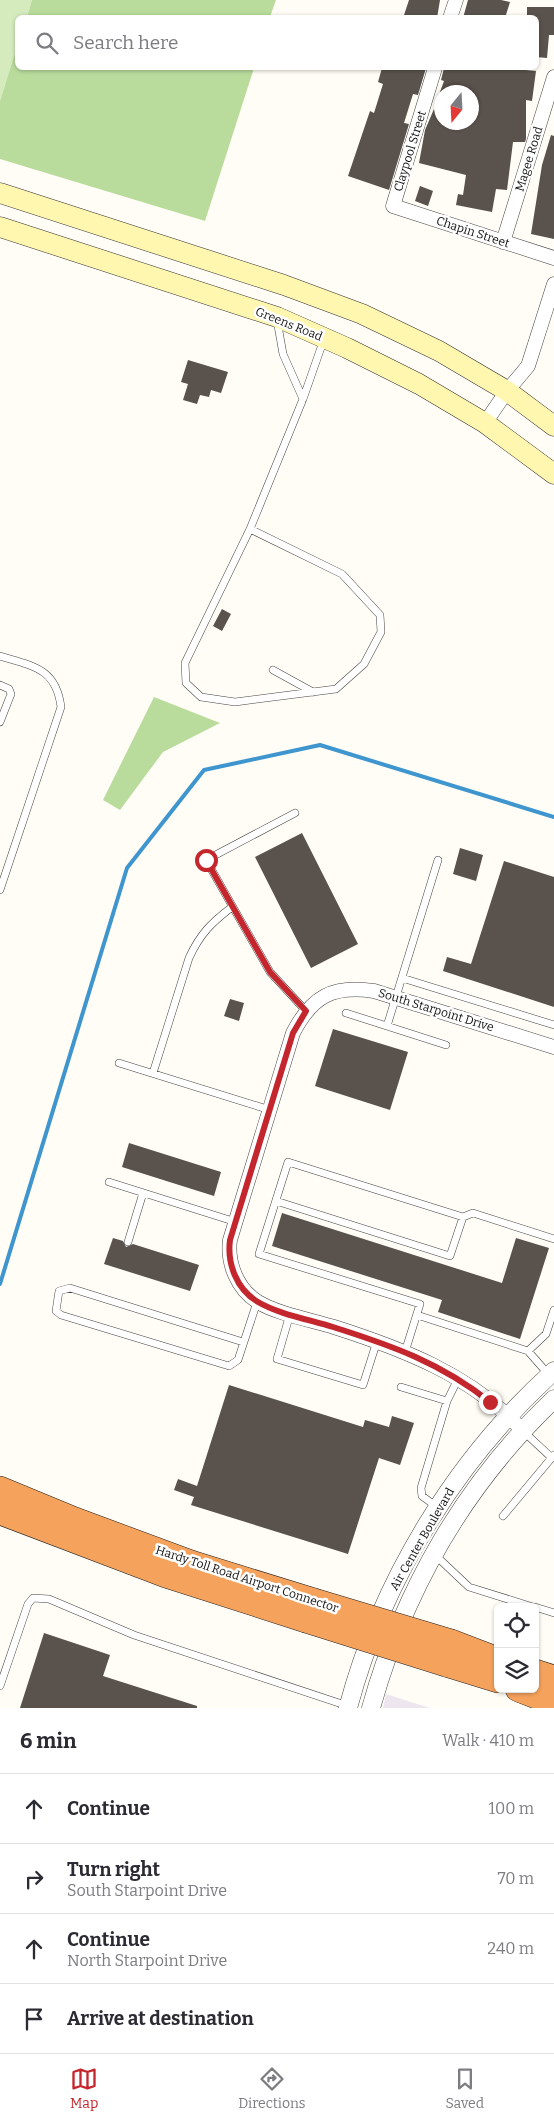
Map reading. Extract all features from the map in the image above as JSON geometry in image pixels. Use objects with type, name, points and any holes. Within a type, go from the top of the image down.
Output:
[{"type":"highway","name":"Hardy Toll Road Airport Connector","points":[[0,1489],[75,1520],[310,1610]]},
{"type":"highway","name":"Hardy Toll Road Airport Connector","points":[[0,1512],[166,1574],[310,1610],[492,1668]]},
{"type":"highway","points":[[539,1666],[554,1669]]},
{"type":"highway","points":[[539,1673],[554,1678]]},
{"type":"highway","points":[[539,1692],[554,1697]]},
{"type":"highway","points":[[528,1693],[554,1703]]},
{"type":"main road","points":[[0,194],[264,279],[362,314],[439,351],[507,391],[554,426]]},
{"type":"main road","name":"Greens Road","points":[[0,227],[276,317],[325,338],[419,384],[485,423],[554,474]]},
{"type":"main road","points":[[254,310],[264,279]]},
{"type":"street","points":[[451,15],[456,0]]},
{"type":"street","name":"Claypool Street","points":[[393,206],[434,70]]},
{"type":"street","name":"Magee Road","points":[[504,242],[554,77]]},
{"type":"street","name":"Chapin Street","points":[[393,206],[554,258]]},
{"type":"street","points":[[485,423],[507,391],[528,366],[554,284]]},
{"type":"street","name":"South Starpoint Drive","points":[[257,1302],[236,1278],[228,1252],[293,1033],[306,1011],[317,1000],[332,992],[359,989],[396,997],[554,1046]]},
{"type":"street","points":[[257,1302],[377,1341],[440,1367],[458,1378],[508,1416],[522,1430]]},
{"type":"street","name":"Air Center Boulevard","points":[[349,1707],[363,1660],[377,1624],[402,1569],[438,1507],[476,1453],[508,1416],[552,1373]]},
{"type":"street","name":"Air Center Boulevard","points":[[371,1708],[383,1666],[411,1594],[434,1553],[475,1486],[522,1430],[554,1399]]},
{"type":"street","points":[[363,1660],[383,1666]]},
{"type":"lane","points":[[276,317],[283,354],[303,399]]},
{"type":"lane","points":[[250,529],[342,574],[380,614],[381,632],[364,664],[336,689],[234,702],[200,696],[186,683],[185,663],[250,529],[303,399],[325,338]]},
{"type":"lane","points":[[0,656],[38,667],[52,678],[59,690],[61,707],[0,890]]},
{"type":"lane","points":[[273,670],[313,692]]},
{"type":"lane","points":[[0,685],[9,689],[11,694],[0,722]]},
{"type":"lane","points":[[295,813],[206,860],[270,972],[306,1011]]},
{"type":"lane","points":[[387,1026],[438,860]]},
{"type":"lane","points":[[153,1073],[189,958],[208,926],[232,907]]},
{"type":"lane","points":[[402,978],[554,1025]]},
{"type":"lane","points":[[346,1013],[446,1045]]},
{"type":"lane","points":[[119,1063],[270,1110]]},
{"type":"lane","points":[[405,1352],[420,1304],[259,1254],[288,1162],[463,1217],[473,1213],[554,1239]]},
{"type":"lane","points":[[108,1182],[236,1222]]},
{"type":"lane","points":[[128,1242],[143,1193]]},
{"type":"lane","points":[[276,1202],[450,1256],[463,1217]]},
{"type":"lane","points":[[243,1342],[70,1288],[59,1291],[55,1306],[56,1311],[61,1315],[229,1366],[238,1360],[257,1302]]},
{"type":"lane","points":[[528,1351],[546,1334],[554,1310]]},
{"type":"lane","points":[[290,1314],[277,1359],[363,1385],[377,1341]]},
{"type":"lane","points":[[417,1315],[528,1351],[552,1373]]},
{"type":"lane","points":[[438,1507],[422,1496],[421,1488],[447,1401],[458,1378]]},
{"type":"lane","points":[[401,1387],[447,1401]]},
{"type":"lane","points":[[503,1516],[553,1456],[522,1430]]},
{"type":"lane","points":[[434,1553],[469,1587],[521,1603]]},
{"type":"lane","points":[[0,1686],[28,1604],[33,1598],[49,1600],[134,1636],[349,1707]]},
{"type":"lane","points":[[539,1608],[554,1613]]},
{"type":"shaded area","points":[[386,1694],[430,1708],[383,1708]]},
{"type":"green space","points":[[0,0],[32,0],[28,15],[15,15],[15,52],[0,101]]},
{"type":"green space","points":[[32,0],[276,0],[271,15],[28,15]]},
{"type":"green space","points":[[15,52],[15,70],[253,70],[205,221],[0,159],[0,101]]},
{"type":"green space","points":[[154,697],[220,723],[163,752],[120,810],[103,800]]},
{"type":"building","points":[[409,0],[440,0],[438,15],[404,15]]},
{"type":"building","points":[[468,0],[501,0],[510,2],[506,15],[464,15]]},
{"type":"building","points":[[527,7],[554,7],[554,35],[549,35],[547,58],[539,57],[539,15],[527,15]]},
{"type":"building","points":[[381,70],[425,70],[418,95],[413,94],[404,123],[409,124],[389,190],[348,176],[370,111],[374,113],[383,84],[378,82]]},
{"type":"building","points":[[444,70],[536,71],[532,101],[526,100],[526,139],[525,142],[513,142],[507,190],[496,189],[492,212],[456,205],[458,194],[463,195],[466,175],[419,163],[425,130],[434,109],[434,130],[479,130],[479,85],[443,85],[444,81],[441,80]]},
{"type":"building","points":[[551,135],[554,136],[554,239],[531,234],[542,165]]},
{"type":"building","points":[[420,186],[433,191],[428,206],[415,201]]},
{"type":"building","points":[[188,360],[228,372],[221,393],[211,390],[209,397],[200,395],[197,404],[183,400],[188,384],[181,382]]},
{"type":"building","points":[[222,609],[231,614],[222,631],[213,626]]},
{"type":"building","points":[[302,833],[358,944],[311,968],[255,857]]},
{"type":"building","points":[[460,848],[483,855],[476,881],[453,874]]},
{"type":"building","points":[[504,861],[554,877],[554,1007],[443,971],[447,957],[471,964]]},
{"type":"building","points":[[230,999],[244,1003],[239,1021],[224,1016]]},
{"type":"building","points":[[333,1029],[408,1052],[390,1110],[315,1086]]},
{"type":"building","points":[[129,1143],[221,1172],[214,1196],[122,1167]]},
{"type":"building","points":[[282,1213],[502,1283],[516,1238],[549,1248],[520,1339],[438,1312],[442,1300],[272,1246]]},
{"type":"building","points":[[113,1238],[123,1241],[126,1247],[133,1244],[199,1265],[190,1291],[104,1264]]},
{"type":"building","points":[[229,1385],[363,1427],[365,1420],[389,1427],[392,1416],[414,1423],[400,1465],[379,1458],[348,1554],[191,1505],[194,1497],[174,1490],[178,1479],[197,1486]]},
{"type":"building","points":[[44,1633],[110,1655],[103,1676],[197,1706],[197,1708],[20,1708]]},
{"type":"waterway","points":[[0,1284],[127,868],[204,770],[320,745],[554,817]]},
{"type":"route","points":[[206,860],[270,972],[306,1011],[293,1033],[230,1240],[228,1252],[236,1278],[257,1302],[377,1341],[440,1367],[490,1402]]}]
